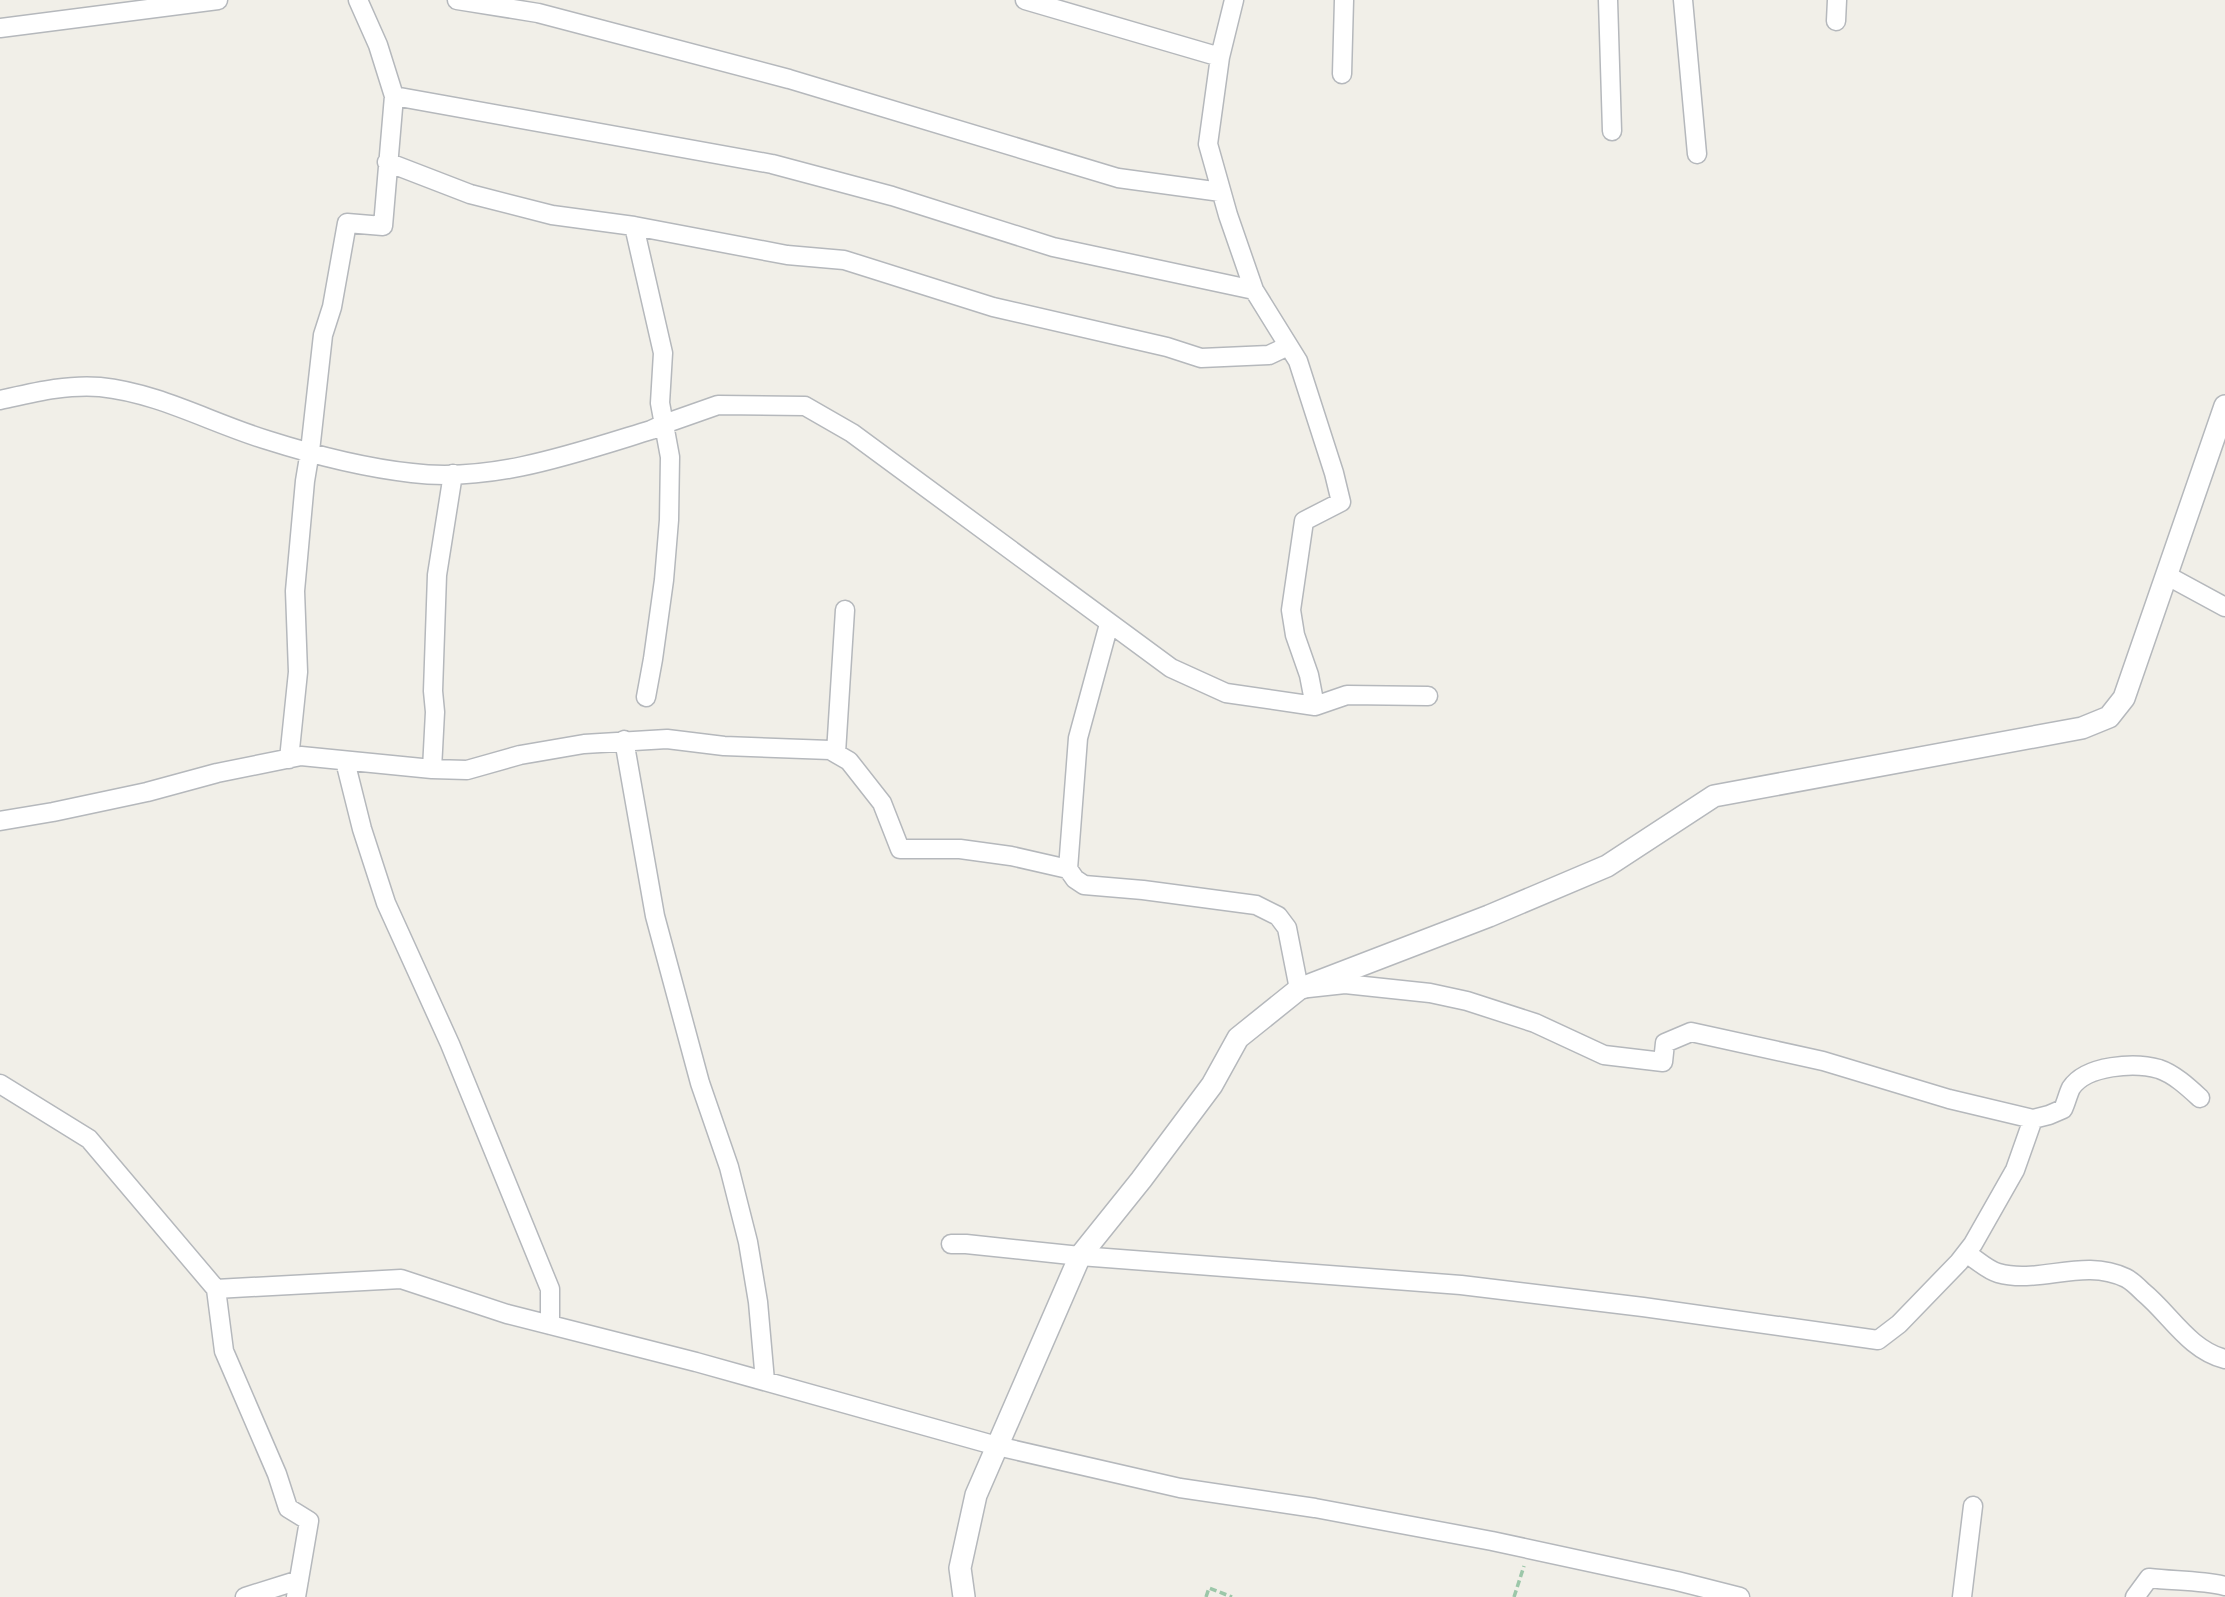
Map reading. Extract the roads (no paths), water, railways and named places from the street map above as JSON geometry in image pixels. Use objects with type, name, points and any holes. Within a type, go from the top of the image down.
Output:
[{"type":"street","points":[[0,28],[218,0]]},
{"type":"street","points":[[289,759],[298,672],[295,591],[323,335],[332,307],[346,223],[383,226],[394,96],[378,45],[358,0]]},
{"type":"street","points":[[457,0],[537,13],[789,79],[1118,178],[1222,192]]},
{"type":"street","points":[[1025,0],[1220,57]]},
{"type":"street","points":[[1234,0],[1220,57],[1208,144],[1254,290],[1298,361],[1341,502],[1304,521],[1291,610],[1295,635],[1309,674],[1315,706]]},
{"type":"street","points":[[1342,74],[1344,0]]},
{"type":"street","points":[[1608,0],[1612,131]]},
{"type":"street","points":[[1683,0],[1697,154]]},
{"type":"street","points":[[1836,21],[1837,0]]},
{"type":"street","points":[[394,96],[772,164],[892,196],[1053,247],[1254,290]]},
{"type":"street","points":[[387,162],[470,194],[552,215],[634,226],[787,255],[844,260],[993,307],[1167,346],[1200,358],[1269,355],[1288,346]]},
{"type":"street","points":[[634,226],[663,352],[660,402],[670,457],[664,580],[646,697]]},
{"type":"street","points":[[0,400],[45,390],[99,387],[160,400],[267,440],[310,452],[413,474],[470,473],[538,464],[651,430],[718,405],[806,405],[852,432],[1171,668],[1226,693],[1315,706],[1347,695],[1428,696]]},
{"type":"street","points":[[964,1597],[960,1568],[976,1495],[1080,1256],[1141,1180],[1212,1084],[1238,1038],[1299,989],[1489,916],[1607,866],[1714,796],[2082,727],[2109,717],[2124,698],[2225,406]]},
{"type":"street","points":[[432,769],[437,575],[453,474]]},
{"type":"street","points":[[2166,575],[2225,607]]},
{"type":"street","points":[[835,753],[845,610]]},
{"type":"street","points":[[1109,624],[1078,738],[1068,869],[1075,879],[1084,885],[1256,905],[1278,916],[1287,928],[1299,989]]},
{"type":"street","points":[[0,821],[147,792],[217,773],[301,756],[467,770],[520,755],[584,744],[667,739],[724,746],[830,750],[849,761],[882,803],[900,849],[960,849],[1011,856],[1068,869]]},
{"type":"street","points":[[624,740],[655,916],[687,1037],[729,1167],[748,1242],[758,1302],[765,1381]]},
{"type":"street","points":[[345,761],[362,829],[386,903],[450,1044],[550,1289],[550,1325]]},
{"type":"street","points":[[1299,989],[1345,984],[1455,998],[1535,1023],[1604,1055],[1663,1062],[1665,1043],[1691,1032],[1823,1061],[1949,1099],[2033,1119],[2063,1110],[2072,1087],[2087,1074],[2111,1067],[2137,1065],[2161,1069],[2186,1084],[2200,1098]]},
{"type":"street","points":[[0,1084],[89,1139],[216,1289],[224,1352],[277,1474],[288,1508],[309,1521],[298,1589],[245,1597]]},
{"type":"street","points":[[951,1244],[1461,1285],[1878,1340],[1899,1324],[1966,1253],[2015,1170],[2033,1119]]},
{"type":"street","points":[[1966,1253],[1997,1273],[2024,1275],[2098,1269],[2127,1279],[2159,1304],[2191,1342],[2215,1357],[2225,1359]]},
{"type":"street","points":[[216,1289],[401,1279],[507,1314],[765,1381],[997,1446],[1180,1488],[1315,1508],[1530,1550],[1740,1597]]},
{"type":"street","points":[[1962,1597],[1973,1506]]},
{"type":"street","points":[[2135,1597],[2149,1578],[2225,1586]]}]
